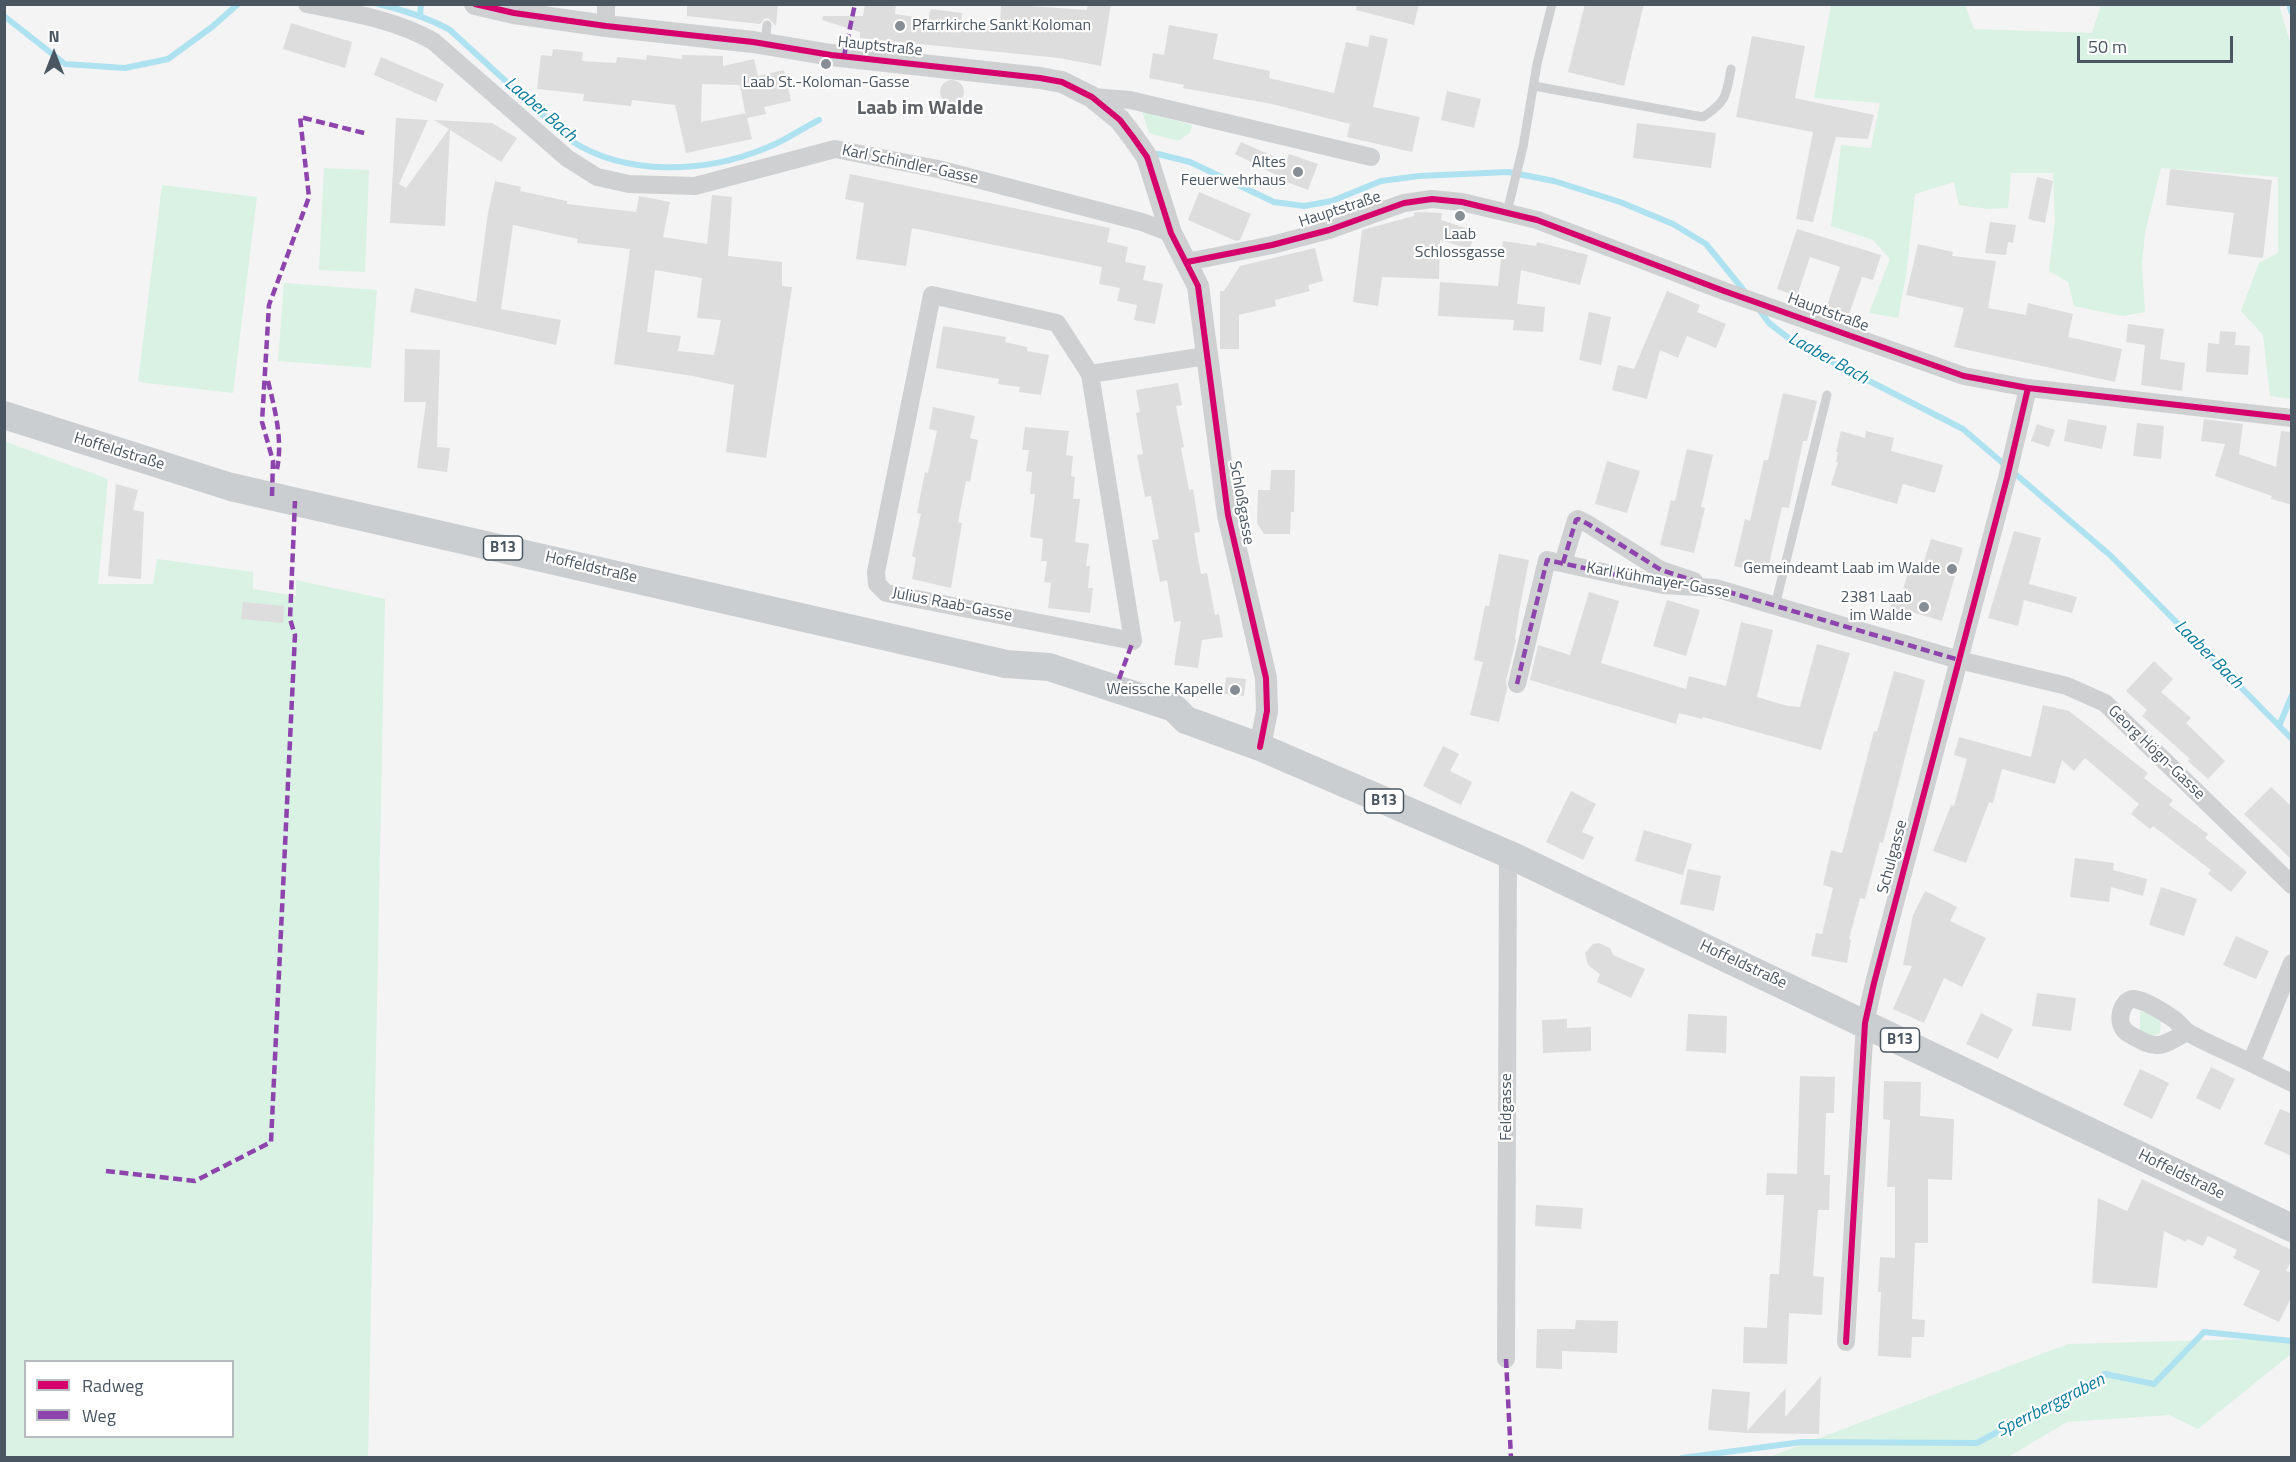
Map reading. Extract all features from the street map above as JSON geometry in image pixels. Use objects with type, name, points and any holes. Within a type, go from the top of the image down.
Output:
[{"type":"main road","name":"Hoffeldstraße","points":[[4,415],[231,487],[1006,664],[1043,685],[1168,725],[1186,720],[1260,747],[1508,854],[2292,1228]]},
{"type":"street","name":"Karl Schindler-Gasse","points":[[307,4],[383,20],[413,30],[433,41],[567,159],[597,177],[629,184],[694,186],[835,149],[938,169],[1142,222],[1171,233]]},
{"type":"street","name":"Hauptstraße","points":[[475,4],[514,13],[606,15],[766,34],[831,55],[1062,82],[1092,97],[1120,120],[1133,137],[1147,158],[1171,233],[1187,262],[1272,245],[1329,230],[1417,200],[1462,202],[1537,220],[1724,291],[1964,376],[2028,388],[2292,418]]},
{"type":"street","name":"Hauptstraße","points":[[1092,97],[1130,100],[1371,157]]},
{"type":"street","name":"Schloßgasse","points":[[1187,262],[1198,286],[1228,515],[1266,678],[1268,711],[1260,747]]},
{"type":"street","name":"Julius Raab-Gasse","points":[[932,295],[1057,323],[1090,374],[1133,641],[886,592],[877,584],[876,572],[932,295]]},
{"type":"street","points":[[1090,374],[1206,356]]},
{"type":"street","name":"Schulgasse","points":[[1846,1342],[1865,1023],[2013,455],[2028,388]]},
{"type":"street","points":[[1563,563],[1575,520],[1578,519],[1661,570],[1715,588]]},
{"type":"street","name":"Karl Kühmayer-Gasse","points":[[1517,684],[1547,560],[1663,585],[1715,588],[1959,660]]},
{"type":"street","name":"Georg Högn-Gasse","points":[[1959,660],[2067,686],[2105,703],[2292,885]]},
{"type":"street","name":"Feldgasse","points":[[1506,1359],[1508,854]]},
{"type":"street","points":[[2251,1063],[2292,963]]},
{"type":"street","points":[[2187,1032],[2292,1083]]},
{"type":"lane","points":[[1507,212],[1519,164],[1537,64],[1552,4]]},
{"type":"lane","points":[[1534,86],[1703,117],[1720,106],[1727,93],[1731,69]]},
{"type":"lane","points":[[1775,606],[1827,395]]},
{"type":"green space","points":[[1831,5],[1965,5],[1974,29],[2092,33],[2101,5],[2279,5],[2292,49],[2291,399],[2270,396],[2263,335],[2241,311],[2259,263],[2278,253],[2278,177],[2161,168],[2145,233],[2142,264],[2145,312],[2123,316],[2074,306],[2068,282],[2049,271],[2055,220],[2053,173],[2011,173],[2008,208],[1988,209],[1959,205],[1954,182],[1915,194],[1906,276],[1898,318],[1869,313],[1890,259],[1873,240],[1831,226],[1841,145],[1871,148],[1880,103],[1814,98]]},
{"type":"green space","points":[[1142,111],[1192,125],[1190,133],[1178,141],[1149,133]]},
{"type":"green space","points":[[324,168],[369,170],[365,272],[319,270]]},
{"type":"green space","points":[[162,185],[257,197],[233,393],[138,382]]},
{"type":"green space","points":[[284,283],[377,290],[371,368],[278,361]]},
{"type":"green space","points":[[4,441],[108,479],[98,584],[153,584],[157,559],[253,572],[253,589],[296,596],[296,580],[385,599],[368,1457],[5,1457]]},
{"type":"green space","points":[[2140,1012],[2149,1012],[2161,1020],[2160,1033],[2153,1036],[2140,1031]]},
{"type":"green space","points":[[2291,1338],[2291,1354],[2198,1429],[2169,1415],[2067,1422],[2008,1457],[1769,1457],[2068,1344]]},
{"type":"building","points":[[687,4],[778,4],[776,26],[768,18],[760,24],[687,16]]},
{"type":"building","points":[[865,4],[896,4],[895,14],[928,19],[931,9],[962,13],[961,24],[1000,27],[1001,4],[1087,10],[1088,4],[1111,4],[1101,66],[1059,58],[860,38],[860,32],[822,20],[823,16],[863,16]]},
{"type":"building","points":[[1357,4],[1419,4],[1414,25],[1356,10]]},
{"type":"building","points":[[1585,4],[1644,4],[1624,86],[1568,72]]},
{"type":"building","points":[[291,23],[352,42],[345,68],[283,49]]},
{"type":"building","points":[[1169,25],[1218,34],[1213,59],[1270,71],[1269,78],[1334,93],[1346,42],[1368,47],[1370,35],[1388,39],[1373,107],[1420,117],[1412,152],[1347,137],[1350,124],[1272,104],[1183,88],[1184,85],[1149,78],[1153,53],[1164,55]]},
{"type":"building","points":[[1752,36],[1805,46],[1795,98],[1874,115],[1868,139],[1836,137],[1813,222],[1796,219],[1813,132],[1736,117]]},
{"type":"building","points":[[553,49],[583,52],[582,61],[616,63],[617,57],[646,60],[647,55],[682,59],[682,55],[723,56],[723,66],[754,59],[758,76],[784,70],[791,101],[764,107],[766,114],[747,118],[752,139],[686,153],[675,105],[632,100],[631,106],[583,101],[584,94],[537,89],[541,55],[552,56]],"holes":[[[702,84],[740,85],[745,113],[701,122]]]},
{"type":"building","points":[[381,57],[444,84],[436,102],[374,75]]},
{"type":"building","points":[[952,80],[960,84],[964,92],[960,100],[952,104],[944,100],[940,92],[944,84]]},
{"type":"building","points":[[1447,91],[1481,99],[1474,128],[1441,120]]},
{"type":"building","points":[[396,118],[428,120],[399,184],[406,188],[449,129],[434,120],[492,123],[517,138],[501,162],[450,130],[445,226],[390,223]]},
{"type":"building","points":[[1637,123],[1716,133],[1711,168],[1633,158]]},
{"type":"building","points":[[1241,142],[1286,162],[1289,154],[1318,164],[1308,190],[1279,179],[1280,177],[1235,154]]},
{"type":"building","points":[[2170,169],[2272,180],[2263,258],[2228,254],[2234,213],[2166,205]]},
{"type":"building","points":[[850,174],[1110,228],[1107,242],[1128,247],[1125,262],[1146,266],[1143,280],[1163,284],[1155,324],[1134,320],[1137,305],[1117,301],[1120,288],[1099,284],[1102,267],[912,228],[906,266],[856,259],[864,203],[845,199]]},
{"type":"building","points":[[2037,177],[2053,181],[2045,223],[2028,219]]},
{"type":"building","points":[[495,181],[521,187],[520,191],[567,201],[567,204],[636,212],[639,196],[670,202],[663,237],[707,244],[712,195],[732,197],[728,256],[782,262],[782,286],[792,287],[766,458],[726,452],[734,385],[614,364],[630,249],[577,243],[578,239],[513,225],[501,309],[561,320],[556,345],[410,312],[415,288],[476,302],[488,213]],"holes":[[[655,270],[702,278],[697,318],[721,320],[714,355],[678,351],[681,336],[647,332]]]},
{"type":"building","points":[[1199,192],[1251,214],[1240,240],[1236,241],[1188,220]]},
{"type":"building","points":[[1414,213],[1442,213],[1441,220],[1475,231],[1470,249],[1440,240],[1439,279],[1382,277],[1378,306],[1353,302],[1362,230],[1414,216]]},
{"type":"building","points":[[1990,222],[2016,225],[2013,243],[2008,242],[2006,255],[1985,253]]},
{"type":"building","points":[[1797,229],[1881,255],[1873,280],[1862,277],[1848,317],[1826,309],[1840,267],[1810,257],[1797,296],[1777,289]]},
{"type":"building","points":[[1503,241],[1536,246],[1537,242],[1588,255],[1580,285],[1521,270],[1517,304],[1545,307],[1543,332],[1513,330],[1514,320],[1438,316],[1440,282],[1498,286]]},
{"type":"building","points":[[1918,244],[1953,252],[1952,256],[1996,261],[1988,308],[2026,315],[2028,303],[2073,314],[2068,337],[2122,349],[2115,382],[1954,347],[1964,308],[1906,295]]},
{"type":"building","points":[[1315,248],[1323,281],[1308,285],[1310,291],[1275,300],[1276,306],[1239,315],[1239,349],[1220,349],[1220,291],[1224,291],[1240,266]]},
{"type":"building","points":[[1667,291],[1700,305],[1697,312],[1726,324],[1716,348],[1687,336],[1678,358],[1660,350],[1647,399],[1612,390],[1618,365],[1634,369]]},
{"type":"building","points":[[1589,312],[1611,317],[1601,365],[1579,360]]},
{"type":"building","points":[[2128,324],[2164,329],[2160,359],[2185,363],[2182,391],[2141,385],[2145,345],[2126,342]]},
{"type":"building","points":[[943,326],[1006,337],[1005,342],[1027,347],[1027,351],[1049,355],[1041,395],[1019,392],[1020,387],[998,384],[999,379],[936,368]]},
{"type":"building","points":[[2220,331],[2236,332],[2235,345],[2250,346],[2248,375],[2206,372],[2208,343],[2219,344]]},
{"type":"building","points":[[405,349],[440,350],[437,447],[450,448],[447,472],[417,468],[426,402],[404,402]]},
{"type":"building","points":[[1178,383],[1182,405],[1176,406],[1184,447],[1181,448],[1189,490],[1193,489],[1200,532],[1194,533],[1197,553],[1201,574],[1207,573],[1215,615],[1219,614],[1223,637],[1202,640],[1198,668],[1174,665],[1181,621],[1174,622],[1167,580],[1160,582],[1152,540],[1159,539],[1151,496],[1145,497],[1137,455],[1143,454],[1136,413],[1140,412],[1136,390]]},
{"type":"building","points":[[1783,393],[1817,401],[1807,441],[1803,441],[1789,508],[1782,507],[1767,573],[1734,566],[1745,519],[1750,521],[1764,460],[1768,460]]},
{"type":"building","points":[[933,407],[975,416],[970,438],[978,440],[970,482],[966,481],[958,522],[962,523],[951,588],[912,579],[916,558],[912,556],[921,514],[917,513],[925,472],[928,473],[937,431],[929,429]]},
{"type":"building","points":[[2068,419],[2107,426],[2102,449],[2064,441]]},
{"type":"building","points":[[2204,419],[2243,424],[2239,454],[2276,467],[2281,431],[2292,432],[2292,505],[2215,476],[2225,444],[2201,441]]},
{"type":"building","points":[[2137,423],[2164,426],[2161,459],[2133,456]]},
{"type":"building","points":[[2037,424],[2055,430],[2049,447],[2031,441]]},
{"type":"building","points":[[1025,427],[1069,431],[1066,455],[1073,456],[1071,476],[1075,477],[1073,499],[1080,499],[1075,542],[1089,544],[1086,566],[1090,566],[1088,588],[1093,588],[1090,613],[1048,608],[1051,583],[1044,582],[1047,561],[1041,561],[1043,539],[1030,537],[1035,494],[1030,494],[1032,472],[1026,471],[1029,450],[1022,450]]},
{"type":"building","points":[[1841,431],[1865,438],[1866,431],[1894,438],[1891,451],[1943,465],[1935,493],[1903,484],[1897,504],[1831,485],[1838,462],[1836,462],[1838,452],[1836,452]]},
{"type":"building","points":[[1687,449],[1713,455],[1701,507],[1705,508],[1694,553],[1660,545],[1671,500],[1675,501]]},
{"type":"building","points":[[1607,461],[1640,471],[1627,513],[1595,504]]},
{"type":"building","points":[[1271,470],[1295,470],[1294,512],[1291,512],[1290,534],[1264,534],[1257,523],[1258,490],[1270,490]]},
{"type":"building","points":[[116,484],[138,490],[133,510],[144,512],[141,579],[108,576]]},
{"type":"building","points":[[2014,531],[2041,538],[2029,584],[2077,597],[2072,613],[2024,600],[2018,626],[1988,618]]},
{"type":"building","points":[[1931,539],[1963,548],[1942,621],[1908,611],[1905,622],[1888,617],[1894,595],[1901,597],[1910,565],[1922,568]]},
{"type":"building","points":[[1499,554],[1529,560],[1516,640],[1506,681],[1507,689],[1499,722],[1470,715],[1483,662],[1474,660],[1485,606],[1489,606]]},
{"type":"building","points":[[1589,592],[1619,601],[1601,663],[1686,689],[1689,676],[1726,686],[1741,622],[1773,630],[1757,697],[1788,706],[1800,707],[1817,644],[1850,653],[1821,750],[1703,717],[1702,719],[1679,713],[1676,724],[1530,680],[1538,645],[1570,655]]},
{"type":"building","points":[[1667,600],[1700,610],[1686,656],[1653,646]]},
{"type":"building","points":[[243,602],[284,606],[283,623],[241,619]]},
{"type":"building","points":[[2154,661],[2173,679],[2161,692],[2191,718],[2186,723],[2225,761],[2208,779],[2188,761],[2190,759],[2142,716],[2147,710],[2126,691]]},
{"type":"building","points":[[1894,671],[1925,680],[1883,843],[1880,842],[1865,899],[1860,898],[1849,939],[1851,940],[1847,963],[1811,956],[1816,933],[1822,934],[1833,888],[1823,885],[1831,850],[1842,853],[1874,731],[1877,732]]},
{"type":"building","name":"Weissche Kapelle","points":[[1226,677],[1246,679],[1244,696],[1224,694]]},
{"type":"building","points":[[2043,705],[2069,711],[2148,773],[2144,778],[2173,800],[2169,805],[2208,834],[2205,838],[2247,872],[2231,892],[2208,874],[2211,870],[2153,826],[2150,829],[2131,814],[2139,804],[2085,758],[2074,771],[2062,760],[2055,784],[2002,769],[1993,803],[1989,802],[1966,863],[1933,851],[1951,805],[1954,806],[1967,759],[1954,755],[1959,737],[2031,757]]},
{"type":"building","points":[[1443,746],[1459,754],[1450,771],[1472,782],[1461,805],[1423,786]]},
{"type":"building","points":[[2271,787],[2292,807],[2292,860],[2244,814]]},
{"type":"building","points":[[1571,791],[1596,804],[1582,832],[1594,837],[1583,860],[1546,842]]},
{"type":"building","points":[[1644,830],[1692,844],[1683,875],[1635,861]]},
{"type":"building","points":[[2075,858],[2114,863],[2113,870],[2147,879],[2143,896],[2111,887],[2109,902],[2070,897]]},
{"type":"building","points":[[1688,869],[1721,876],[1714,911],[1680,904]]},
{"type":"building","points":[[2161,887],[2197,899],[2184,936],[2149,925]]},
{"type":"building","points":[[1925,891],[1957,907],[1950,921],[1986,938],[1962,987],[1944,978],[1924,1023],[1893,1009],[1912,966],[1903,965],[1913,915]]},
{"type":"building","points":[[2236,936],[2269,951],[2256,979],[2223,965]]},
{"type":"building","points":[[1599,943],[1610,948],[1613,955],[1645,969],[1631,998],[1597,982],[1600,974],[1588,965],[1585,953],[1593,944]]},
{"type":"building","points":[[2037,993],[2076,998],[2071,1031],[2032,1026]]},
{"type":"building","points":[[1981,1013],[2013,1029],[1998,1059],[1966,1044]]},
{"type":"building","points":[[1688,1014],[1727,1016],[1726,1053],[1686,1051]]},
{"type":"building","points":[[1567,1019],[1567,1028],[1591,1027],[1591,1051],[1543,1053],[1542,1020]]},
{"type":"building","points":[[2211,1067],[2235,1079],[2220,1110],[2196,1098]]},
{"type":"building","points":[[2140,1069],[2169,1083],[2152,1119],[2123,1105]]},
{"type":"building","points":[[1800,1076],[1835,1077],[1834,1113],[1826,1113],[1824,1175],[1830,1175],[1829,1210],[1818,1210],[1813,1276],[1824,1277],[1822,1315],[1789,1313],[1787,1364],[1743,1363],[1744,1327],[1767,1328],[1770,1274],[1779,1274],[1784,1195],[1766,1195],[1767,1173],[1797,1174]]},
{"type":"building","points":[[1884,1081],[1921,1082],[1920,1116],[1954,1119],[1952,1180],[1928,1179],[1928,1243],[1915,1243],[1912,1319],[1925,1320],[1924,1337],[1912,1337],[1911,1358],[1878,1356],[1880,1257],[1895,1258],[1895,1187],[1887,1187],[1890,1120],[1883,1119]]},
{"type":"building","points":[[2280,1109],[2292,1114],[2292,1156],[2264,1144]]},
{"type":"building","points":[[2142,1179],[2292,1250],[2292,1259],[2286,1271],[2292,1273],[2292,1296],[2279,1322],[2243,1305],[2260,1271],[2233,1258],[2237,1250],[2208,1236],[2203,1246],[2187,1239],[2186,1242],[2164,1231],[2157,1288],[2092,1283],[2098,1198],[2127,1211]]},
{"type":"building","points":[[1536,1205],[1583,1208],[1581,1229],[1535,1226]]},
{"type":"building","points":[[1576,1320],[1618,1321],[1617,1353],[1562,1351],[1562,1369],[1536,1368],[1537,1329],[1575,1329]]},
{"type":"building","points":[[1821,1376],[1819,1434],[1708,1430],[1712,1389],[1750,1392],[1747,1431],[1786,1388],[1785,1417]]},
{"type":"waterway","name":"Laaber Bach","points":[[4,16],[65,64],[125,68],[168,59],[212,27],[238,4]]},
{"type":"waterway","name":"Laaber Bach","points":[[378,4],[415,14],[450,30],[570,140],[592,152],[616,160],[666,167],[718,162],[773,145],[819,120]]},
{"type":"waterway","points":[[420,16],[421,4]]},
{"type":"waterway","points":[[2289,4],[2292,13]]},
{"type":"waterway","name":"Laaber Bach","points":[[1158,154],[1190,162],[1274,202],[1304,206],[1332,201],[1381,181],[1419,176],[1508,172],[1554,181],[1620,202],[1673,224],[1706,244],[1746,293]]},
{"type":"waterway","name":"Laaber Bach","points":[[1758,308],[1769,323],[1795,343],[1963,429],[2111,556],[2292,739]]},
{"type":"waterway","points":[[2279,726],[2292,695]]},
{"type":"waterway","name":"Sperrberggraben","points":[[1682,1458],[1802,1442],[1977,1443],[2105,1374],[2154,1384],[2204,1332],[2292,1341]]},
{"type":"marked path","points":[[844,56],[855,4]]},
{"type":"marked path","points":[[272,496],[273,461],[262,422],[269,305],[309,197],[300,117],[368,134]]},
{"type":"marked path","points":[[268,381],[279,436],[277,469]]},
{"type":"marked path","points":[[106,1171],[195,1181],[271,1142],[295,635],[290,619],[295,501]]},
{"type":"marked path","points":[[1563,563],[1578,519],[1661,570],[1701,583]]},
{"type":"marked path","points":[[1517,684],[1547,560],[1663,585],[1715,588],[1959,660]]},
{"type":"marked path","points":[[1119,679],[1133,641]]},
{"type":"marked path","points":[[1506,1359],[1511,1458]]},
{"type":"cycle path","points":[[475,4],[514,13],[606,26],[753,42],[831,55],[1040,78],[1062,82],[1092,97],[1120,120],[1147,157],[1171,233],[1198,286],[1228,515],[1266,678],[1267,711],[1260,747]]},
{"type":"cycle path","points":[[1187,262],[1272,245],[1329,230],[1404,203],[1432,199],[1462,202],[1537,220],[1724,291],[1964,376],[2028,388],[2292,418]]},
{"type":"cycle path","points":[[1846,1342],[1865,1023],[2007,478],[2028,388]]},
{"type":"place","name":"Pfarrkirche Sankt Koloman","points":[[900,26]]},
{"type":"place","name":"Laab St.-Koloman-Gasse","points":[[826,64]]},
{"type":"place","name":"Altes Feuerwehrhaus","points":[[1298,172]]},
{"type":"place","name":"Laab Schlossgasse","points":[[1460,216]]},
{"type":"place","name":"Gemeindeamt Laab im Walde","points":[[1952,569]]},
{"type":"place","name":"2381 Laab im Walde","points":[[1924,607]]},
{"type":"place","name":"Weissche Kapelle","points":[[1235,690]]},
{"type":"district","name":"Laab im Walde","points":[[920,109]]}]
